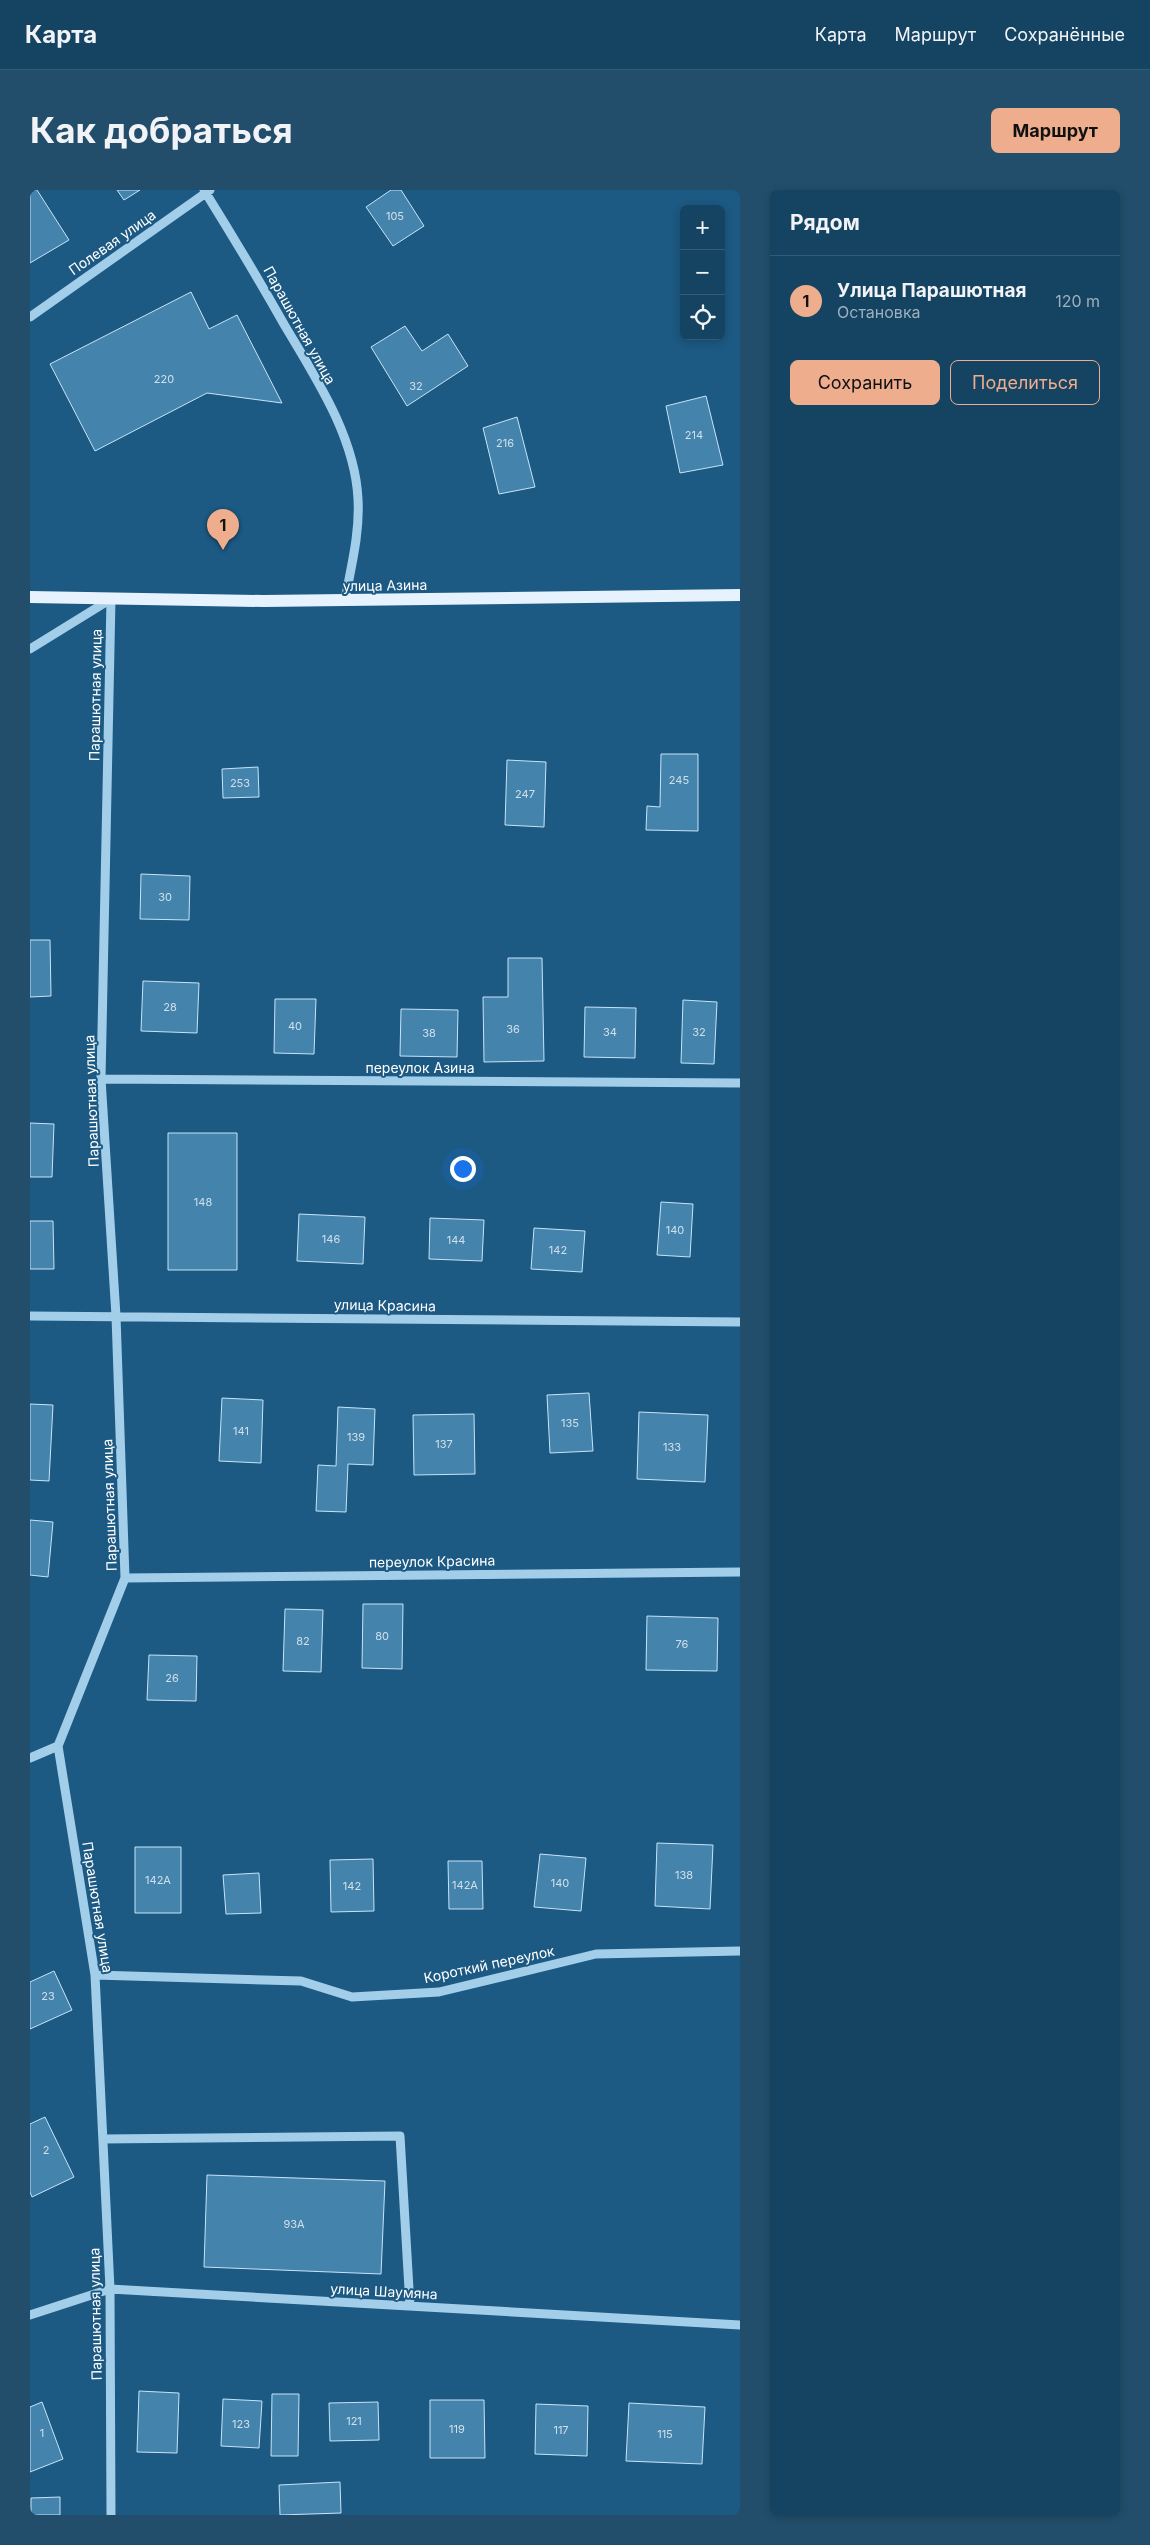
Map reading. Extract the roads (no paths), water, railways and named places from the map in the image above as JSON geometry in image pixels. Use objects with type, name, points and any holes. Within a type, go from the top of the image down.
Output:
[{"type":"main road","name":"улица Азина","points":[[30,597],[345,600],[740,595]]},
{"type":"street","name":"Полевая улица","points":[[30,317],[207,191]]},
{"type":"street","name":"Парашютная улица","points":[[207,191],[308,364],[339,426],[353,463],[358,507],[345,600]]},
{"type":"street","name":"Парашютная улица","points":[[111,599],[101,1079],[116,1316],[125,1578],[58,1746],[95,1975],[110,2289],[111,2515]]},
{"type":"street","points":[[30,649],[111,599]]},
{"type":"street","name":"переулок Азина","points":[[101,1079],[740,1083]]},
{"type":"street","name":"улица Красина","points":[[30,1316],[740,1322]]},
{"type":"street","name":"переулок Красина","points":[[125,1578],[740,1572]]},
{"type":"street","points":[[30,1758],[58,1746]]},
{"type":"street","name":"Короткий переулок","points":[[95,1975],[301,1981],[352,1997],[439,1992],[596,1954],[740,1951]]},
{"type":"street","points":[[103,2139],[400,2136],[410,2306]]},
{"type":"street","name":"улица Шаумяна","points":[[30,2315],[110,2289],[740,2324]]},
{"type":"place","name":"Улица Парашютная","points":[[223,550]]}]
